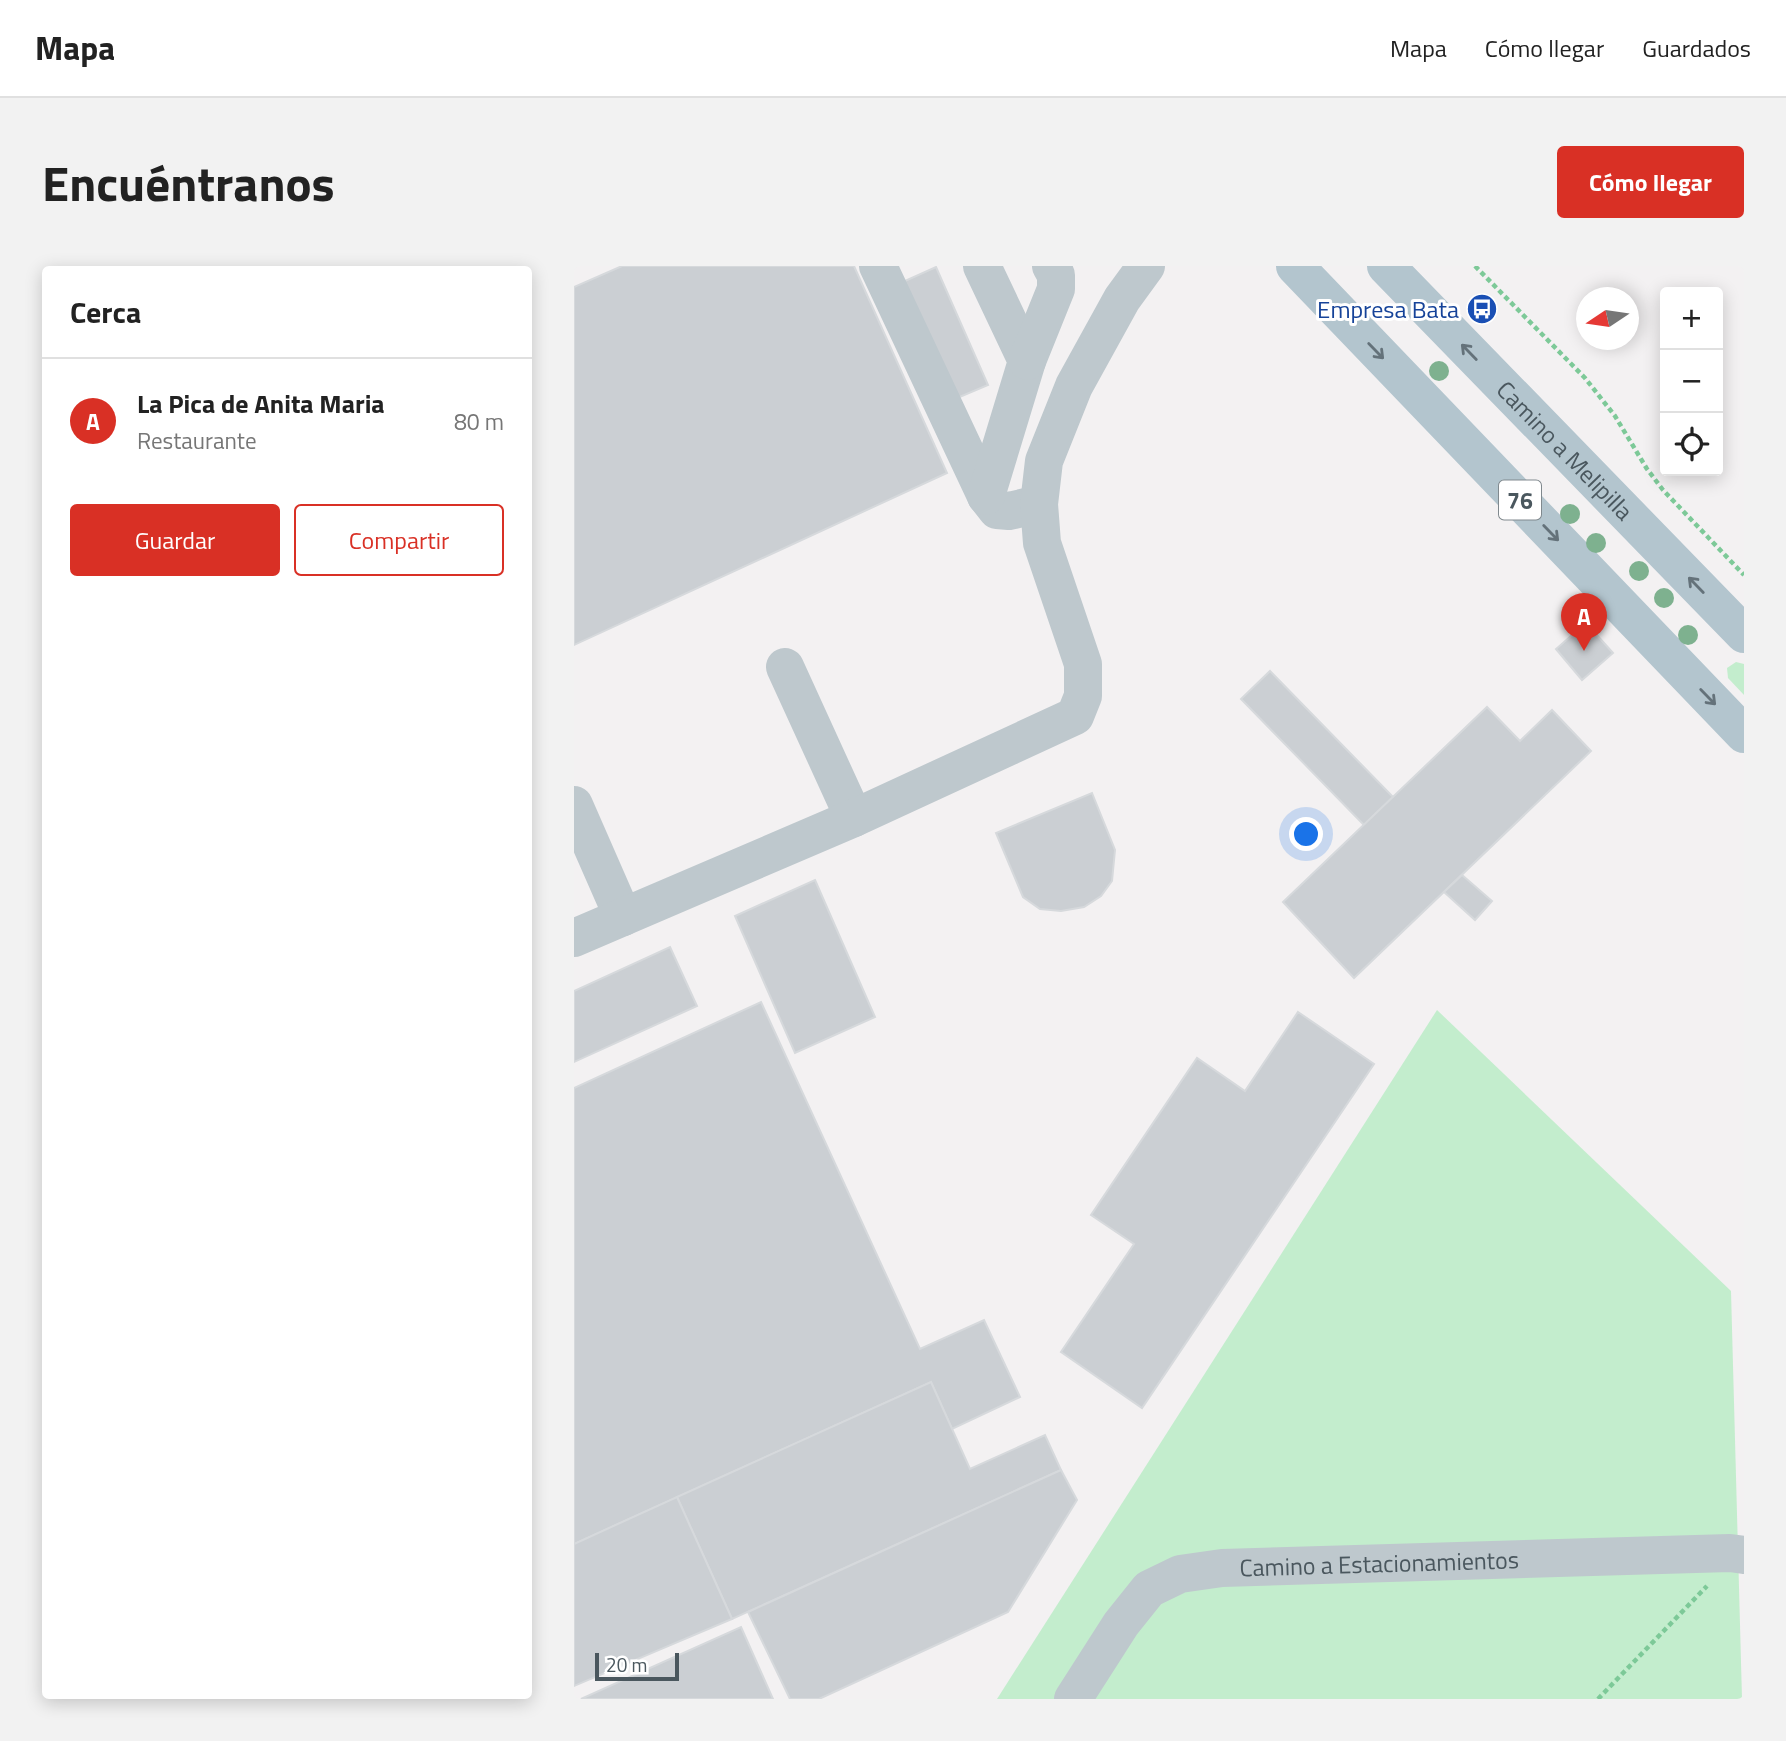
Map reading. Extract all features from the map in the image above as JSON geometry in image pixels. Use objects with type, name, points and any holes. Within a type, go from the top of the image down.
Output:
[{"type":"main road","name":"76","points":[[1295,266],[1744,734]]},
{"type":"main road","name":"Camino a Melipilla","points":[[1386,266],[1739,622]]},
{"type":"lane","points":[[878,266],[986,496],[997,510],[1009,511],[1039,503]]},
{"type":"lane","points":[[982,266],[1027,361]]},
{"type":"lane","points":[[986,496],[1027,361],[1056,289],[1056,275],[1051,266]]},
{"type":"lane","points":[[574,938],[854,818],[1075,716],[1083,696],[1083,664],[1042,543],[1039,503],[1044,461],[1074,386],[1122,299],[1146,266]]},
{"type":"lane","points":[[785,667],[854,818]]},
{"type":"lane","points":[[574,805],[623,917]]},
{"type":"lane","name":"Camino a Estacionamientos","points":[[1073,1699],[1121,1624],[1149,1589],[1181,1574],[1236,1567],[1741,1555]]},
{"type":"path","points":[[1475,266],[1584,378],[1615,416],[1663,490],[1744,575]]},
{"type":"path","points":[[1598,1699],[1741,1555]]},
{"type":"green space","points":[[1736,662],[1744,664],[1744,695],[1728,678],[1727,668]]},
{"type":"green space","points":[[1437,1010],[1731,1291],[1742,1699],[997,1699]]},
{"type":"building","points":[[622,266],[854,266],[947,473],[574,645],[574,287]]},
{"type":"building","points":[[936,267],[988,385],[948,402],[896,285]]},
{"type":"building","points":[[1586,623],[1613,653],[1582,680],[1556,649]]},
{"type":"building","points":[[1270,671],[1393,797],[1364,825],[1241,699]]},
{"type":"building","points":[[1487,707],[1520,741],[1552,710],[1591,751],[1354,978],[1283,902]]},
{"type":"building","points":[[1092,793],[1115,850],[1112,881],[1101,896],[1084,907],[1061,911],[1040,909],[1023,897],[996,833]]},
{"type":"building","points":[[1462,875],[1492,901],[1475,920],[1444,892]]},
{"type":"building","points":[[815,880],[875,1017],[795,1053],[735,916]]},
{"type":"building","points":[[670,947],[697,1006],[574,1062],[574,991]]},
{"type":"building","points":[[761,1002],[920,1349],[984,1320],[1020,1397],[952,1429],[931,1382],[574,1544],[574,1088]]},
{"type":"building","points":[[1298,1012],[1374,1064],[1142,1408],[1061,1352],[1134,1244],[1091,1215],[1197,1058],[1245,1091]]},
{"type":"building","points":[[931,1382],[970,1469],[1045,1435],[1061,1470],[732,1619],[677,1497]]},
{"type":"building","points":[[1061,1470],[1077,1500],[1008,1612],[819,1699],[790,1699],[748,1612]]},
{"type":"building","points":[[677,1497],[732,1619],[574,1686],[574,1544]]},
{"type":"building","points":[[741,1627],[773,1699],[581,1699]]},
{"type":"place","name":"Empresa Bata","points":[[1482,309]]},
{"type":"place","name":"La Pica de Anita Maria","points":[[1584,651]]}]
